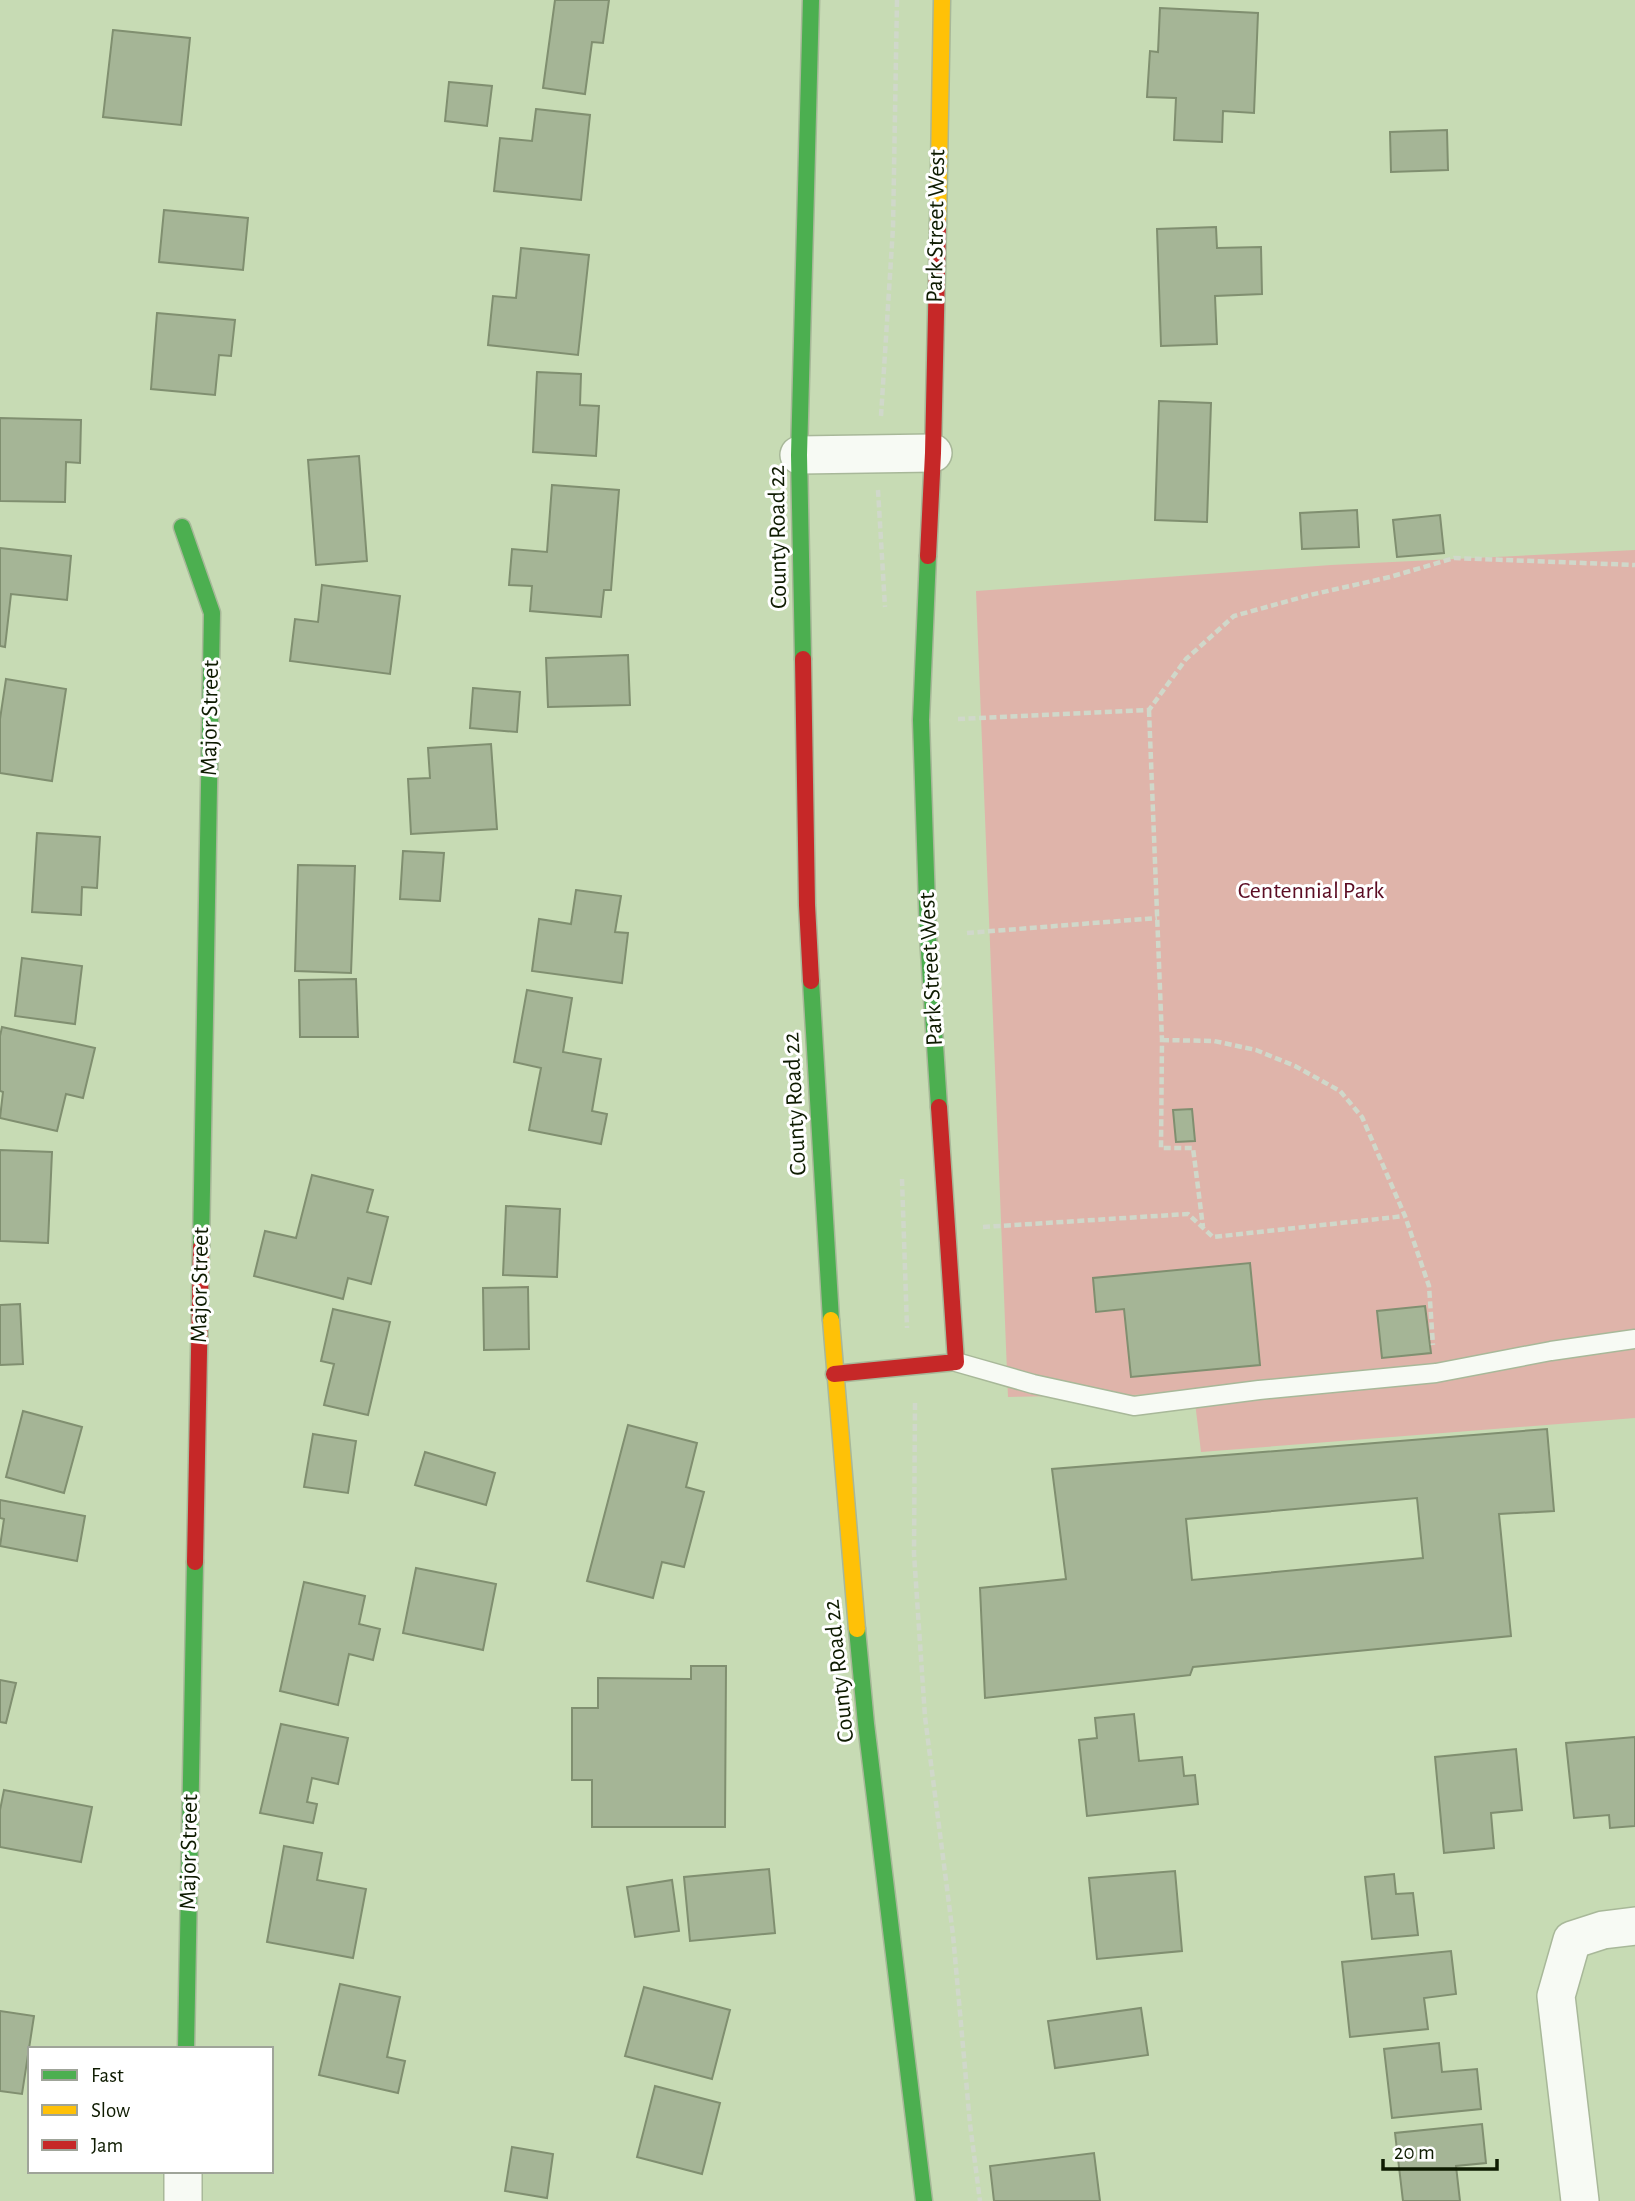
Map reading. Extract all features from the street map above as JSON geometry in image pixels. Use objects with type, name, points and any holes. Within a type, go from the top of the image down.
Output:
[{"type":"street","name":"County Road 22","points":[[811,0],[799,455],[807,905],[834,1374],[866,1724],[924,2201]]},
{"type":"street","name":"Park Street West","points":[[942,0],[933,453],[921,720],[928,936],[957,1362]]},
{"type":"street","points":[[799,455],[933,453]]},
{"type":"street","name":"Major Street","points":[[181,527],[212,613],[186,2047]]},
{"type":"street","points":[[834,1374],[957,1362]]},
{"type":"street","points":[[1580,2201],[1556,1996],[1572,1940],[1603,1930],[1635,1926]]},
{"type":"street","points":[[183,2173],[183,2201]]},
{"type":"lane","points":[[957,1362],[1033,1384],[1134,1406],[1259,1390],[1436,1373],[1551,1351],[1635,1339]]},
{"type":"path","points":[[881,416],[893,228],[897,0]]},
{"type":"path","points":[[1203,1227],[1193,1148],[1161,1148],[1162,1040],[1149,710],[1186,659],[1234,616],[1454,558],[1635,565]]},
{"type":"path","points":[[921,720],[1149,710]]},
{"type":"path","points":[[928,936],[1157,918]]},
{"type":"path","points":[[1162,1040],[1214,1041],[1255,1050],[1295,1066],[1340,1091],[1362,1117],[1405,1216],[1429,1286],[1436,1373]]},
{"type":"path","points":[[947,1229],[1188,1214],[1213,1237],[1405,1216]]},
{"type":"path","points":[[915,1402],[914,1554],[925,1717],[953,1936],[970,2124],[981,2201]]},
{"type":"green space","name":"Centennial Park","points":[[1635,550],[1635,1418],[1201,1452],[1194,1394],[1008,1397],[976,591],[1331,565]]},
{"type":"building","points":[[555,0],[609,0],[603,43],[592,42],[585,94],[543,88]]},
{"type":"building","points":[[1160,8],[1258,13],[1254,113],[1223,111],[1222,142],[1174,140],[1176,98],[1147,97],[1150,51],[1158,52]]},
{"type":"building","points":[[113,30],[190,38],[181,125],[103,117]]},
{"type":"building","points":[[449,82],[492,86],[487,126],[445,121]]},
{"type":"building","points":[[536,109],[590,115],[581,200],[494,191],[500,138],[532,141]]},
{"type":"building","points":[[1447,130],[1448,170],[1391,172],[1390,132]]},
{"type":"building","points":[[164,210],[248,218],[243,270],[159,262]]},
{"type":"building","points":[[1216,227],[1217,248],[1261,247],[1262,294],[1215,296],[1217,344],[1161,346],[1157,229]]},
{"type":"building","points":[[521,248],[589,255],[578,355],[488,345],[493,296],[516,298]]},
{"type":"building","points":[[157,313],[235,320],[231,356],[219,355],[215,395],[151,389]]},
{"type":"building","points":[[537,372],[581,374],[580,405],[599,406],[596,456],[533,452]]},
{"type":"building","points":[[1159,401],[1211,403],[1207,522],[1155,520]]},
{"type":"building","points":[[0,418],[81,420],[80,463],[66,462],[65,502],[0,501]]},
{"type":"building","points":[[359,456],[367,561],[316,565],[308,460]]},
{"type":"building","points":[[552,485],[619,490],[611,590],[604,590],[601,617],[530,611],[532,586],[509,585],[512,549],[547,552]]},
{"type":"building","points":[[1357,510],[1359,547],[1302,549],[1300,513]]},
{"type":"building","points":[[1440,515],[1444,553],[1397,557],[1393,520]]},
{"type":"building","points":[[0,548],[71,556],[67,600],[11,594],[5,647],[0,646]]},
{"type":"building","points":[[322,585],[400,596],[390,674],[290,661],[295,619],[318,622]]},
{"type":"building","points":[[628,655],[630,705],[548,707],[546,658]]},
{"type":"building","points":[[6,679],[66,689],[52,781],[0,773],[0,719]]},
{"type":"building","points":[[473,688],[520,692],[517,732],[470,728]]},
{"type":"building","points":[[491,744],[497,829],[411,834],[408,779],[430,778],[428,748]]},
{"type":"building","points":[[37,833],[100,837],[97,888],[82,887],[81,915],[32,912]]},
{"type":"building","points":[[403,851],[444,853],[440,901],[400,899]]},
{"type":"building","points":[[298,865],[355,866],[351,973],[295,971]]},
{"type":"building","points":[[576,890],[621,896],[615,932],[628,933],[622,983],[532,971],[539,919],[571,924]]},
{"type":"building","points":[[22,958],[82,966],[75,1024],[15,1016]]},
{"type":"building","points":[[356,979],[358,1037],[300,1037],[299,980]]},
{"type":"building","points":[[527,990],[572,998],[563,1052],[601,1059],[592,1111],[607,1114],[601,1144],[529,1130],[541,1068],[514,1062]]},
{"type":"building","points":[[2,1027],[95,1048],[83,1098],[66,1094],[57,1131],[0,1118],[3,1092],[0,1091]]},
{"type":"building","points":[[1192,1109],[1195,1141],[1176,1142],[1173,1110]]},
{"type":"building","points":[[0,1150],[52,1152],[48,1243],[0,1241]]},
{"type":"building","points":[[312,1175],[373,1190],[367,1212],[388,1217],[371,1284],[348,1278],[343,1299],[254,1276],[265,1231],[296,1238]]},
{"type":"building","points":[[506,1206],[560,1209],[557,1277],[503,1275]]},
{"type":"building","points":[[1250,1263],[1260,1365],[1131,1377],[1124,1309],[1096,1312],[1093,1278]]},
{"type":"building","points":[[528,1287],[529,1349],[484,1350],[483,1288]]},
{"type":"building","points":[[20,1304],[23,1364],[0,1365],[0,1305]]},
{"type":"building","points":[[1425,1306],[1431,1353],[1382,1358],[1377,1311]]},
{"type":"building","points":[[333,1309],[390,1322],[368,1415],[324,1405],[334,1364],[321,1361]]},
{"type":"building","points":[[23,1411],[82,1427],[64,1493],[6,1477]]},
{"type":"building","points":[[628,1425],[697,1443],[686,1487],[704,1492],[684,1567],[662,1562],[653,1598],[587,1581]]},
{"type":"building","points":[[1547,1429],[1554,1511],[1499,1514],[1511,1636],[1193,1667],[1190,1675],[985,1698],[980,1588],[1066,1579],[1052,1469]],"holes":[[[1417,1498],[1423,1558],[1192,1580],[1186,1519]]]},
{"type":"building","points":[[313,1434],[356,1441],[348,1493],[304,1487]]},
{"type":"building","points":[[425,1452],[495,1473],[486,1505],[415,1485]]},
{"type":"building","points":[[0,1500],[85,1516],[77,1561],[0,1546],[4,1519],[0,1518]]},
{"type":"building","points":[[416,1568],[496,1584],[483,1650],[403,1633]]},
{"type":"building","points":[[304,1582],[365,1596],[359,1624],[380,1629],[373,1660],[349,1654],[338,1705],[280,1691]]},
{"type":"building","points":[[691,1666],[726,1666],[725,1827],[592,1827],[592,1780],[572,1780],[572,1708],[598,1708],[598,1678],[691,1679]]},
{"type":"building","points":[[0,1680],[16,1683],[6,1723],[0,1722]]},
{"type":"building","points":[[1134,1714],[1139,1761],[1182,1757],[1184,1776],[1195,1775],[1198,1804],[1087,1816],[1079,1740],[1097,1738],[1095,1718]]},
{"type":"building","points":[[281,1724],[348,1738],[338,1784],[312,1778],[307,1802],[317,1804],[313,1823],[260,1813]]},
{"type":"building","points":[[1635,1737],[1635,1826],[1610,1828],[1609,1815],[1574,1818],[1566,1743]]},
{"type":"building","points":[[1516,1749],[1522,1810],[1491,1813],[1494,1848],[1444,1853],[1435,1757]]},
{"type":"building","points":[[4,1790],[92,1807],[81,1862],[0,1847],[0,1810]]},
{"type":"building","points":[[284,1846],[322,1853],[317,1880],[366,1889],[353,1958],[267,1942]]},
{"type":"building","points":[[769,1869],[775,1933],[690,1941],[684,1877]]},
{"type":"building","points":[[1175,1871],[1182,1951],[1097,1959],[1089,1878]]},
{"type":"building","points":[[1394,1874],[1396,1894],[1413,1893],[1418,1935],[1372,1939],[1365,1877]]},
{"type":"building","points":[[672,1880],[679,1931],[635,1937],[627,1887]]},
{"type":"building","points":[[1451,1951],[1456,1994],[1424,1998],[1428,2029],[1350,2037],[1342,1962]]},
{"type":"building","points":[[340,1984],[400,1997],[387,2057],[405,2061],[398,2093],[319,2075]]},
{"type":"building","points":[[644,1987],[730,2010],[712,2079],[625,2056]]},
{"type":"building","points":[[1141,2008],[1148,2055],[1055,2068],[1048,2021]]},
{"type":"building","points":[[0,2011],[34,2016],[22,2094],[0,2091]]},
{"type":"building","points":[[1439,2043],[1442,2072],[1477,2069],[1481,2109],[1392,2118],[1384,2049]]},
{"type":"building","points":[[655,2086],[720,2103],[702,2174],[637,2157]]},
{"type":"building","points":[[1482,2124],[1486,2163],[1456,2166],[1460,2201],[1403,2201],[1395,2133]]},
{"type":"building","points":[[512,2147],[553,2154],[547,2198],[505,2191]]},
{"type":"building","points":[[1094,2153],[1100,2201],[994,2201],[990,2166]]},
{"type":"traffic: fast","points":[[803,659],[799,455],[811,0]]},
{"type":"traffic: fast","points":[[182,527],[212,613],[201,1247]]},
{"type":"traffic: fast","points":[[928,556],[921,720],[928,936],[939,1107]]},
{"type":"traffic: fast","points":[[811,981],[831,1320]]},
{"type":"traffic: fast","points":[[186,2047],[195,1562]]},
{"type":"traffic: fast","points":[[857,1629],[866,1724],[924,2201]]},
{"type":"traffic: slow","points":[[938,223],[942,0]]},
{"type":"traffic: slow","points":[[831,1320],[857,1629]]},
{"type":"traffic: jam","points":[[928,556],[938,223]]},
{"type":"traffic: jam","points":[[803,659],[807,905],[811,981]]},
{"type":"traffic: jam","points":[[834,1374],[956,1362],[939,1107]]},
{"type":"traffic: jam","points":[[195,1562],[201,1247]]}]
